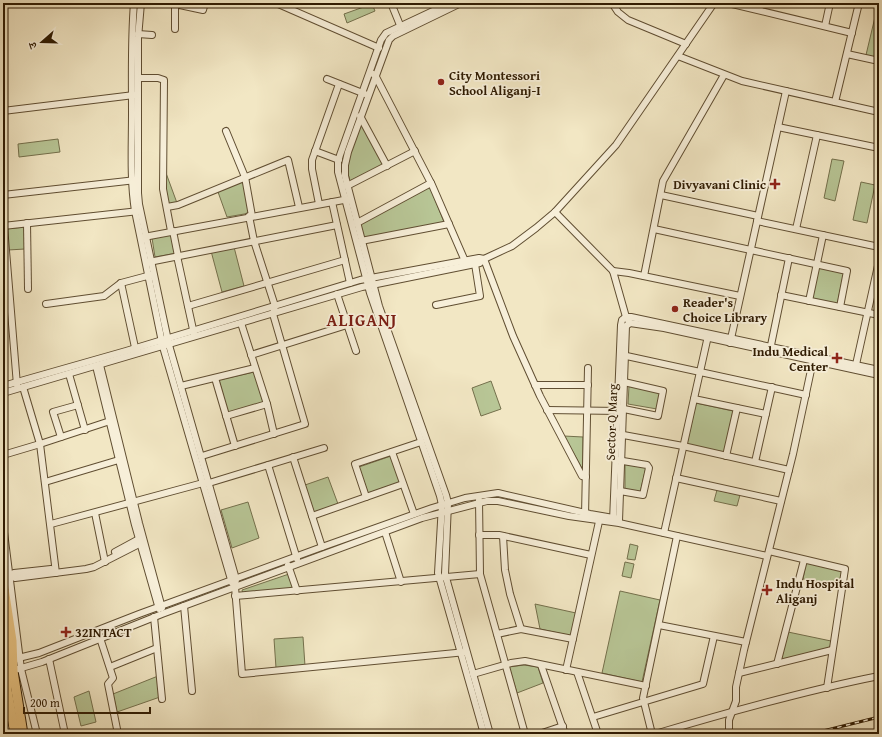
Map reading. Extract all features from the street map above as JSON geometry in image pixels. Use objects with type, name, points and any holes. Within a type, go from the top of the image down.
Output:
[{"type":"highway","points":[[6,579],[12,641],[10,660]]},
{"type":"highway","points":[[3,630],[10,660],[23,734]]},
{"type":"highway","points":[[11,671],[5,690],[15,734]]},
{"type":"street","points":[[134,3],[132,33],[135,95],[135,180],[138,193],[138,211],[165,342],[234,580],[242,674],[464,652]]},
{"type":"street","points":[[135,95],[138,78],[138,34],[141,3]]},
{"type":"street","points":[[175,29],[175,4],[203,10],[205,3]]},
{"type":"street","points":[[276,3],[378,48]]},
{"type":"street","points":[[391,3],[402,29]]},
{"type":"street","points":[[612,3],[618,12],[628,20],[686,44]]},
{"type":"street","points":[[194,334],[275,306],[350,283],[369,282],[480,263],[484,259],[512,246],[555,212],[616,145],[714,3]]},
{"type":"street","points":[[728,3],[852,33]]},
{"type":"street","points":[[824,26],[830,3]]},
{"type":"street","points":[[835,102],[859,3]]},
{"type":"street","points":[[369,282],[357,223],[338,172],[339,160],[372,74],[378,48],[386,33],[402,29],[455,4]]},
{"type":"street","points":[[372,74],[389,40],[402,29]]},
{"type":"street","points":[[138,34],[152,35]]},
{"type":"street","points":[[847,54],[879,61]]},
{"type":"street","points":[[678,56],[742,81],[879,112]]},
{"type":"street","points":[[372,74],[431,183],[465,261]]},
{"type":"street","points":[[644,276],[663,181],[724,75]]},
{"type":"street","points":[[138,78],[158,78],[164,80],[163,188],[194,334]]},
{"type":"street","points":[[327,79],[365,94]]},
{"type":"street","points":[[319,204],[312,169],[312,160],[338,84]]},
{"type":"street","points":[[730,340],[786,91]]},
{"type":"street","points":[[365,94],[345,165],[348,199],[369,282],[445,504],[445,552],[443,578],[464,652],[484,734]]},
{"type":"street","points":[[3,111],[135,95]]},
{"type":"street","points":[[360,116],[387,166]]},
{"type":"street","points":[[778,127],[879,148]]},
{"type":"street","points":[[202,456],[305,424],[273,314],[275,306],[254,241],[245,177],[226,131]]},
{"type":"street","points":[[796,229],[817,135]]},
{"type":"street","points":[[315,151],[339,160]]},
{"type":"street","points":[[347,186],[415,151]]},
{"type":"street","points":[[167,207],[178,205],[288,160],[299,207]]},
{"type":"street","points":[[3,195],[135,180]]},
{"type":"street","points":[[357,223],[431,183]]},
{"type":"street","points":[[660,195],[757,218],[796,229],[879,247]]},
{"type":"street","points":[[143,237],[348,199]]},
{"type":"street","points":[[332,202],[350,283]]},
{"type":"street","points":[[55,571],[51,524],[39,443],[19,386],[3,226],[138,211]]},
{"type":"street","points":[[555,212],[613,271],[626,317],[630,323],[730,340],[855,368],[879,375]]},
{"type":"street","points":[[27,223],[28,288]]},
{"type":"street","points":[[361,241],[449,224]]},
{"type":"street","points":[[149,262],[337,225]]},
{"type":"street","points":[[654,229],[847,271],[840,307]]},
{"type":"street","points":[[809,300],[823,235]]},
{"type":"street","points":[[3,393],[19,386],[165,342],[273,314],[337,294],[369,282],[479,258],[484,259]]},
{"type":"street","points":[[770,350],[788,258]]},
{"type":"street","points":[[484,259],[513,336],[535,385],[582,476],[586,477]]},
{"type":"street","points":[[188,306],[345,260]]},
{"type":"street","points":[[855,368],[879,261]]},
{"type":"street","points":[[436,305],[480,296],[475,264]]},
{"type":"street","points":[[613,271],[740,296]]},
{"type":"street","points":[[46,304],[104,296],[121,283],[152,275]]},
{"type":"street","points":[[121,283],[136,351]]},
{"type":"street","points":[[337,294],[356,351]]},
{"type":"street","points":[[781,295],[879,315]]},
{"type":"street","points":[[616,521],[622,320],[626,317],[631,317],[708,336]]},
{"type":"street","points":[[241,323],[267,404],[274,434]]},
{"type":"street","name":"Sector Q Marg","points":[[620,409],[624,382],[622,355],[626,326],[630,323]]},
{"type":"street","points":[[251,355],[348,326]]},
{"type":"street","points":[[664,533],[708,336]]},
{"type":"street","points":[[165,342],[181,386],[202,456],[206,483]]},
{"type":"street","points":[[3,386],[19,386],[69,374],[136,351]]},
{"type":"street","points":[[622,355],[806,395]]},
{"type":"street","points":[[729,734],[728,720],[736,701],[736,687],[746,642],[789,470],[814,359]]},
{"type":"street","points":[[98,365],[141,541],[162,614]]},
{"type":"street","points":[[181,386],[255,368]]},
{"type":"street","points":[[398,368],[421,442],[440,496],[445,504]]},
{"type":"street","points":[[585,515],[588,368]]},
{"type":"street","points":[[855,368],[879,370]]},
{"type":"street","points":[[69,374],[84,428]]},
{"type":"street","points":[[215,378],[235,446]]},
{"type":"street","points":[[548,410],[620,409],[658,416],[664,391],[624,382]]},
{"type":"street","points":[[535,385],[588,385]]},
{"type":"street","points":[[755,462],[772,387]]},
{"type":"street","points":[[694,400],[766,414]]},
{"type":"street","points":[[226,416],[267,404]]},
{"type":"street","points":[[60,436],[53,412],[78,405]]},
{"type":"street","points":[[726,456],[737,408]]},
{"type":"street","points":[[3,455],[111,419]]},
{"type":"street","points":[[619,434],[683,446],[789,470]]},
{"type":"street","points":[[366,497],[355,464],[421,442]]},
{"type":"street","points":[[3,451],[39,443]]},
{"type":"street","points":[[51,524],[206,483],[324,448]]},
{"type":"street","points":[[392,452],[414,514]]},
{"type":"street","points":[[293,457],[322,547]]},
{"type":"street","points":[[45,482],[121,459]]},
{"type":"street","points":[[618,460],[647,465],[649,468],[643,495],[620,491]]},
{"type":"street","name":"Sector Q Marg","points":[[616,521],[620,491],[618,460]]},
{"type":"street","points":[[268,465],[299,564]]},
{"type":"street","points":[[676,478],[781,501]]},
{"type":"street","points":[[312,516],[403,484]]},
{"type":"street","points":[[10,660],[39,653],[297,556],[414,514],[445,504],[498,493],[664,533],[845,569],[827,688]]},
{"type":"street","points":[[478,496],[480,574],[525,734]]},
{"type":"street","points":[[36,734],[11,671],[49,659],[154,617],[422,518],[444,512],[487,501],[498,500],[585,515]]},
{"type":"street","points":[[95,513],[105,560]]},
{"type":"street","points":[[566,670],[599,518]]},
{"type":"street","points":[[3,524],[6,579]]},
{"type":"street","points":[[385,532],[401,582]]},
{"type":"street","points":[[479,536],[503,536],[591,555]]},
{"type":"street","points":[[503,536],[505,570],[510,594],[521,630]]},
{"type":"street","points":[[678,536],[644,701],[653,734],[732,711],[879,676]]},
{"type":"street","points":[[6,579],[14,573],[55,571],[86,566],[105,560],[141,541]]},
{"type":"street","points":[[287,560],[297,591]]},
{"type":"street","points":[[778,664],[804,560]]},
{"type":"street","points":[[236,596],[480,574]]},
{"type":"street","points":[[184,606],[192,691]]},
{"type":"street","points":[[154,617],[162,699]]},
{"type":"street","points":[[659,625],[746,642]]},
{"type":"street","points":[[497,634],[521,630],[573,639]]},
{"type":"street","points":[[593,717],[702,684],[714,636]]},
{"type":"street","points":[[100,638],[113,678],[108,684],[118,734]]},
{"type":"street","points":[[110,668],[157,648]]},
{"type":"street","points":[[739,673],[832,650]]},
{"type":"street","points":[[464,652],[473,674],[490,734]]},
{"type":"street","points":[[49,659],[65,734]]},
{"type":"street","points":[[473,674],[525,661],[646,686]]},
{"type":"street","points":[[541,665],[566,734]]},
{"type":"street","points":[[577,672],[598,734]]},
{"type":"street","points":[[3,717],[7,734]]},
{"type":"street","points":[[540,734],[563,726]]},
{"type":"green space","points":[[372,4],[375,11],[347,23],[344,14]]},
{"type":"green space","points":[[875,17],[879,18],[879,58],[866,55]]},
{"type":"green space","points":[[362,122],[383,165],[350,181],[346,166]]},
{"type":"green space","points":[[58,139],[60,152],[19,157],[18,144]]},
{"type":"green space","points":[[832,159],[844,161],[835,201],[824,198]]},
{"type":"green space","points":[[166,173],[177,203],[168,205],[166,191]]},
{"type":"green space","points":[[244,181],[250,213],[227,217],[218,192]]},
{"type":"green space","points":[[861,182],[875,185],[867,223],[853,220]]},
{"type":"green space","points":[[430,187],[444,222],[364,238],[360,224]]},
{"type":"green space","points":[[25,227],[25,249],[8,250],[6,229]]},
{"type":"green space","points":[[173,234],[177,253],[155,257],[152,238]]},
{"type":"green space","points":[[234,247],[244,286],[222,292],[211,251]]},
{"type":"green space","points":[[819,267],[844,272],[837,305],[812,299]]},
{"type":"green space","points":[[254,372],[263,402],[228,413],[219,380]]},
{"type":"green space","points":[[491,381],[501,409],[481,416],[472,388]]},
{"type":"green space","points":[[629,386],[660,391],[657,409],[628,404]]},
{"type":"green space","points":[[696,403],[733,411],[724,453],[687,444]]},
{"type":"green space","points":[[564,436],[583,437],[583,470]]},
{"type":"green space","points":[[391,456],[400,482],[368,493],[359,467]]},
{"type":"green space","points":[[625,462],[646,467],[640,493],[625,489]]},
{"type":"green space","points":[[328,477],[338,504],[314,512],[305,485]]},
{"type":"green space","points":[[717,490],[740,495],[737,506],[714,501]]},
{"type":"green space","points":[[248,502],[259,538],[232,548],[221,510]]},
{"type":"green space","points":[[630,544],[638,546],[635,560],[627,559]]},
{"type":"green space","points":[[625,562],[634,564],[631,578],[622,576]]},
{"type":"green space","points":[[806,563],[843,571],[840,586],[803,579]]},
{"type":"green space","points":[[289,574],[295,588],[243,594],[242,590]]},
{"type":"green space","points":[[620,591],[660,600],[642,682],[602,673]]},
{"type":"green space","points":[[535,604],[576,613],[572,636],[540,629]]},
{"type":"green space","points":[[788,632],[831,641],[830,648],[781,660]]},
{"type":"green space","points":[[303,637],[305,666],[276,668],[274,639]]},
{"type":"green space","points":[[524,665],[538,667],[543,683],[517,693],[509,667]]},
{"type":"green space","points":[[158,676],[160,697],[117,712],[113,694]]},
{"type":"green space","points":[[89,691],[96,722],[81,726],[74,697]]},
{"type":"railway","points":[[811,734],[879,717]]},
{"type":"place","name":"City Montessori School Aliganj-I","points":[[441,82]]},
{"type":"place","name":"Divyavani Clinic","points":[[775,184]]},
{"type":"place","name":"Reader's Choice Library","points":[[675,309]]},
{"type":"place","name":"Indu Medical Center","points":[[837,358]]},
{"type":"place","name":"Indu Hospital Aliganj","points":[[767,590]]},
{"type":"place","name":"32INTACT","points":[[66,632]]},
{"type":"district","name":"ALIGANJ","points":[[362,320]]}]
